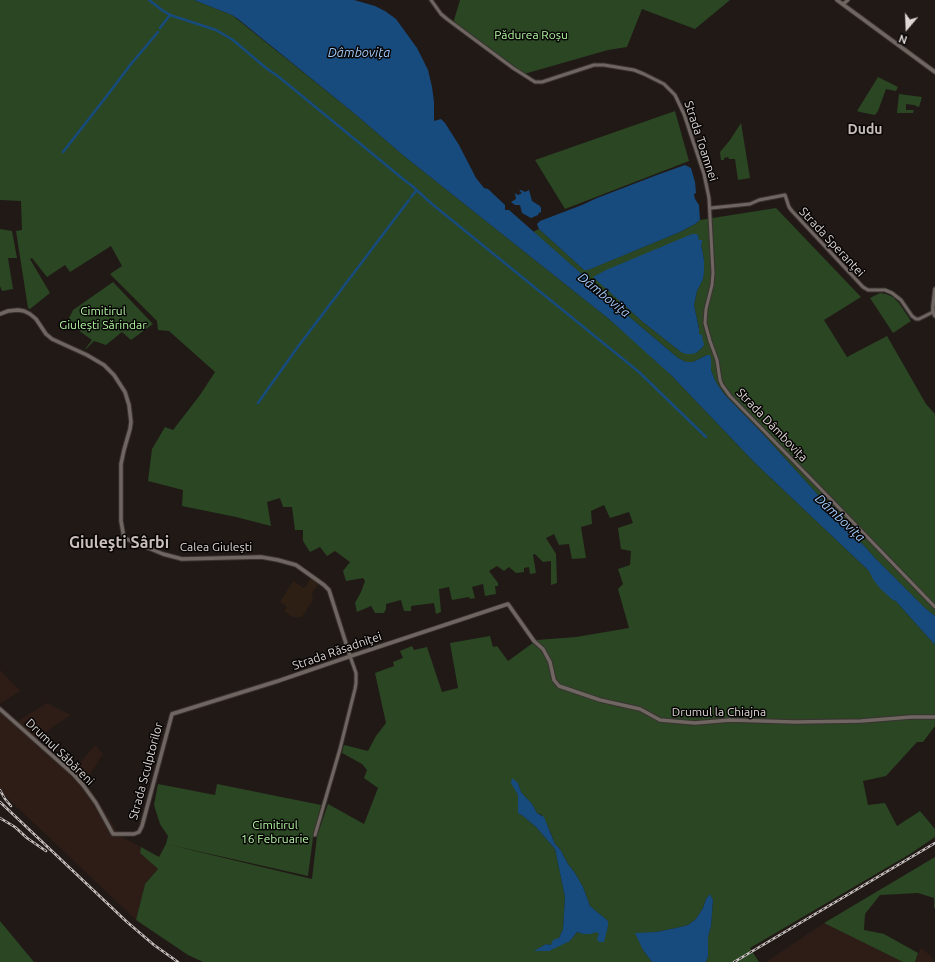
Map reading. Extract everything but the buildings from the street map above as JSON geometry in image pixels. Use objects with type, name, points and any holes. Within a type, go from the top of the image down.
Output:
[{"type":"main road","points":[[837,0],[935,72]]},
{"type":"main road","points":[[934,314],[933,303],[935,290]]},
{"type":"main road","name":"Calea Giulești","points":[[0,314],[8,311],[26,311],[36,319],[52,340],[87,355],[104,365],[114,375],[125,392],[129,405],[131,425],[121,464],[121,521],[124,538],[182,560],[261,557],[296,565],[329,590],[350,656]]},
{"type":"main road","name":"Strada Răsadniței","points":[[172,714],[278,681],[508,604]]},
{"type":"main road","name":"Drumul la Chiajna","points":[[508,604],[527,632],[542,649],[550,662],[554,680],[559,686],[600,700],[635,707],[645,711],[657,719],[664,721],[695,723],[730,720],[806,722],[935,717]]},
{"type":"main road","name":"Drumul Săbăreni","points":[[0,709],[69,771],[83,786],[96,802],[113,834]]},
{"type":"main road","name":"Strada Sculptorilor","points":[[113,834],[134,834],[139,832],[142,826],[172,714]]},
{"type":"street","name":"Strada Toamnei","points":[[431,0],[441,14],[447,19],[513,68],[535,82],[542,82],[597,65],[604,65],[625,68],[644,74],[664,84],[678,99],[684,114],[704,174],[711,208]]},
{"type":"street","points":[[843,4],[848,0]]},
{"type":"street","name":"Strada Speranței","points":[[711,208],[750,204],[759,200],[785,195],[792,211],[863,287],[868,290],[884,290],[892,293],[901,300],[912,316],[916,319],[934,314]]},
{"type":"street","name":"Strada Dâmbovița","points":[[711,208],[713,279],[706,309],[706,323],[708,335],[717,360],[722,385],[730,396],[935,607]]},
{"type":"street","name":"Calea Giulești","points":[[315,835],[340,749],[355,689],[356,674],[350,656]]},
{"type":"shaded area","points":[[311,578],[319,583],[312,593],[313,600],[302,617],[291,616],[284,611],[287,607],[280,602],[293,581],[304,588]]},
{"type":"shaded area","points":[[0,670],[20,691],[0,704]]},
{"type":"shaded area","points":[[47,703],[71,715],[37,738],[73,771],[95,745],[103,754],[85,782],[120,836],[141,847],[140,853],[158,869],[145,884],[136,920],[0,791],[0,705],[18,721]]},
{"type":"shaded area","points":[[824,923],[903,962],[766,962]]},
{"type":"shaded area","points":[[921,948],[931,956],[934,962],[915,962]]},
{"type":"green space","points":[[0,0],[194,0],[232,15],[355,114],[404,156],[609,319],[648,353],[755,463],[868,570],[935,645],[935,726],[923,742],[917,742],[886,776],[863,781],[868,805],[885,803],[897,826],[920,811],[935,829],[935,837],[910,854],[750,948],[759,962],[706,962],[708,956],[708,937],[711,926],[713,900],[710,894],[696,919],[688,925],[647,933],[643,950],[652,962],[203,962],[188,955],[136,920],[145,884],[158,869],[140,853],[141,847],[159,857],[166,844],[312,879],[317,836],[328,804],[364,824],[378,788],[364,778],[367,770],[362,764],[342,753],[344,745],[368,751],[376,736],[386,723],[375,673],[394,666],[393,662],[403,658],[400,651],[412,646],[414,650],[427,647],[442,692],[458,688],[450,643],[490,636],[493,647],[497,646],[508,661],[537,640],[576,637],[629,628],[618,589],[623,584],[618,569],[630,565],[631,551],[621,549],[618,528],[633,523],[629,512],[610,518],[604,505],[591,511],[592,524],[581,527],[586,558],[572,559],[569,544],[559,545],[554,534],[546,538],[556,554],[557,583],[551,585],[551,561],[543,562],[535,554],[533,555],[536,573],[530,574],[529,567],[524,568],[524,572],[516,573],[509,567],[504,571],[497,566],[489,571],[498,583],[498,586],[495,586],[496,594],[485,596],[483,584],[472,587],[475,598],[470,599],[469,597],[452,600],[449,587],[439,589],[441,612],[436,614],[434,603],[411,606],[411,611],[404,611],[401,600],[386,604],[384,613],[375,613],[371,606],[357,612],[355,603],[365,581],[363,578],[346,581],[343,571],[350,562],[335,551],[327,556],[320,547],[310,552],[303,541],[303,530],[295,530],[292,507],[283,507],[280,498],[267,502],[271,526],[182,506],[183,490],[148,481],[152,449],[165,427],[173,430],[200,395],[215,372],[169,331],[158,330],[157,321],[110,274],[122,266],[111,246],[70,272],[65,265],[47,277],[32,258],[30,259],[50,293],[30,309],[28,308],[16,231],[22,230],[21,201],[0,200]],"holes":[[[518,783],[521,792],[532,804],[537,813],[542,815],[555,844],[560,849],[583,887],[590,906],[608,921],[605,934],[599,934],[596,931],[591,934],[577,932],[570,941],[535,951],[546,944],[551,945],[559,938],[563,929],[565,897],[555,849],[536,827],[518,813]]]},
{"type":"green space","name":"Pădurea Roșu","points":[[460,0],[730,0],[695,29],[642,9],[627,47],[608,50],[524,74],[455,23],[454,20]]},
{"type":"green space","points":[[878,77],[898,87],[896,91],[886,89],[878,111],[875,115],[857,111]]},
{"type":"green space","points":[[899,94],[922,97],[919,107],[906,104],[906,110],[914,110],[913,113],[897,113]]},
{"type":"green space","points":[[675,111],[689,161],[565,209],[535,160]]},
{"type":"green space","points":[[741,123],[750,178],[738,180],[735,159],[729,159],[728,157],[721,160],[720,152]]},
{"type":"green space","points":[[776,208],[861,297],[824,320],[847,357],[887,336],[926,404],[935,414],[935,616],[876,559],[762,433],[725,395],[714,378],[711,370],[711,359],[707,355],[693,362],[686,362],[678,358],[533,232],[539,229],[584,270],[587,270],[680,232],[700,220]],"holes":[[[698,235],[699,241],[702,240],[701,244],[704,260],[703,279],[697,291],[694,305],[699,334],[704,345],[696,353],[681,352],[643,322],[610,292]]]},
{"type":"green space","points":[[0,229],[12,231],[17,258],[8,258],[13,289],[2,291],[0,286]]},
{"type":"green space","name":"Cimitirul Giulești Sărindar","points":[[113,282],[153,324],[131,340],[122,332],[106,345],[94,341],[85,349],[92,340],[67,322],[73,310]]},
{"type":"green space","points":[[880,293],[893,297],[911,321],[893,333],[870,298]]},
{"type":"green space","name":"Cimitirul 16 Februarie","points":[[158,784],[215,795],[217,784],[321,805],[313,838],[308,876],[166,844],[168,836],[160,824],[154,805]]},
{"type":"green space","points":[[935,857],[935,908],[934,898],[918,893],[880,895],[865,914],[864,930],[884,934],[918,953],[915,962],[903,962],[824,923]]},
{"type":"green space","points":[[0,921],[34,962],[0,962]]},
{"type":"water","name":"Dâmbovița","points":[[194,0],[354,0],[375,6],[396,19],[417,48],[428,70],[434,102],[434,121],[441,119],[445,123],[459,145],[476,178],[484,188],[488,189],[505,205],[505,210],[509,210],[678,358],[686,362],[693,362],[710,355],[711,370],[714,378],[725,395],[762,433],[876,559],[935,616],[935,645],[868,570],[755,463],[672,376],[609,319],[404,156],[355,114],[238,19],[232,15]]},
{"type":"water","points":[[685,165],[691,168],[695,182],[696,193],[694,194],[699,205],[700,220],[680,232],[588,270],[584,270],[539,229],[537,224],[540,221]]},
{"type":"water","points":[[519,190],[525,192],[529,190],[532,201],[541,208],[541,212],[538,215],[531,218],[522,213],[520,205],[515,205],[511,202],[516,199],[515,193],[518,195],[522,193]]},
{"type":"water","points":[[692,234],[698,235],[699,240],[702,240],[701,244],[704,260],[704,272],[694,305],[699,334],[702,335],[704,345],[696,353],[686,354],[681,352],[643,322],[593,277],[606,270]]},
{"type":"water","points":[[512,778],[518,783],[521,792],[532,804],[537,813],[544,817],[555,844],[560,849],[583,887],[590,906],[608,921],[604,942],[599,942],[597,939],[599,934],[596,932],[591,934],[583,934],[577,932],[570,941],[549,951],[534,951],[546,944],[551,945],[553,940],[559,938],[563,929],[565,897],[555,849],[536,827],[518,813],[518,795],[511,783]]},
{"type":"water","points":[[710,894],[713,900],[711,926],[708,937],[708,956],[706,962],[652,962],[643,950],[635,933],[656,932],[688,925],[696,919]]},
{"type":"waterway","points":[[149,0],[170,15],[216,30],[233,40],[408,183]]},
{"type":"waterway","points":[[160,28],[170,15]]},
{"type":"waterway","points":[[63,152],[131,64],[158,32]]},
{"type":"waterway","points":[[410,184],[432,204],[639,372],[706,437]]},
{"type":"waterway","points":[[411,197],[417,190]]},
{"type":"waterway","points":[[258,403],[297,348],[409,200]]},
{"type":"waterway","name":"Dâmbovița","points":[[871,570],[882,587],[894,598]]},
{"type":"railway","points":[[0,790],[11,806]]},
{"type":"railway","points":[[0,802],[127,922],[154,945],[178,962]]},
{"type":"railway","points":[[0,818],[15,827],[27,838],[46,851]]},
{"type":"railway","points":[[734,962],[935,843]]},
{"type":"district","name":"Dudu","points":[[865,129]]},
{"type":"district","name":"Giuleşti Sârbi","points":[[119,543]]}]
